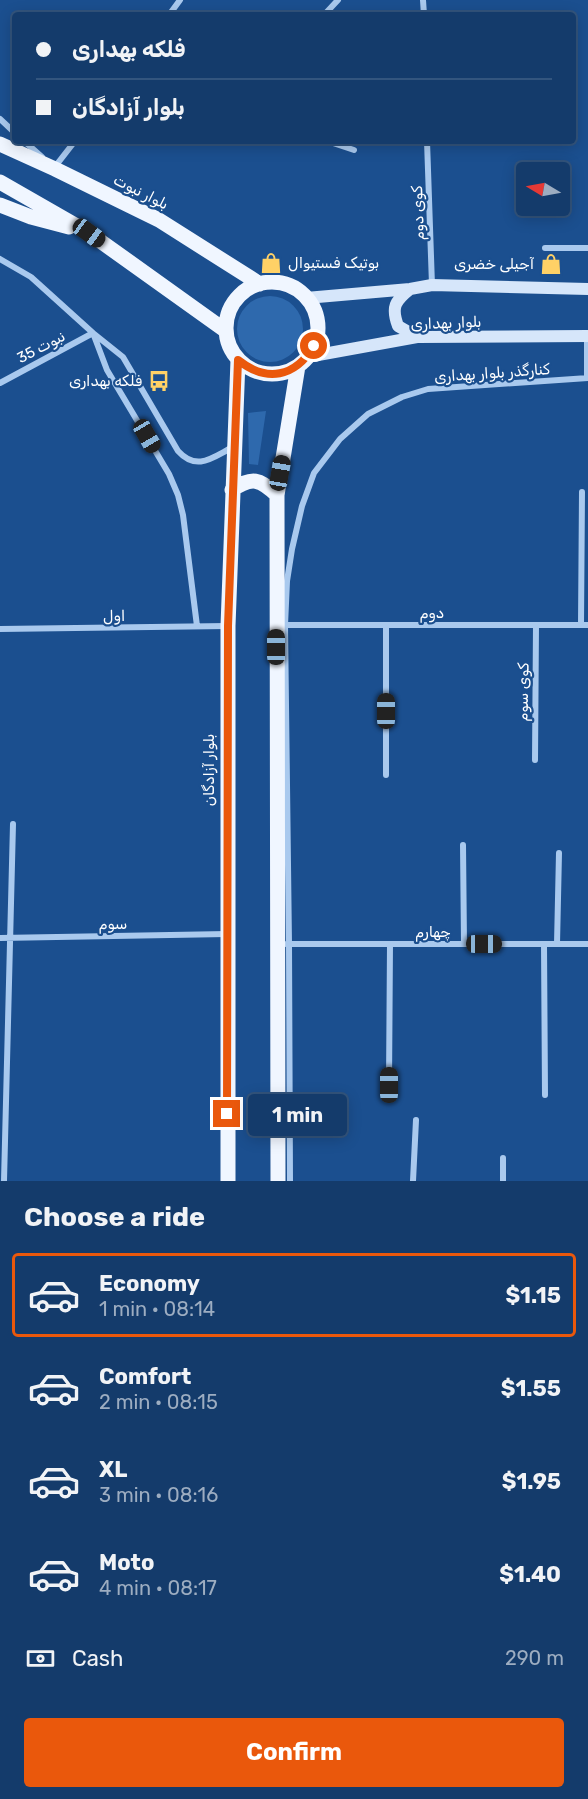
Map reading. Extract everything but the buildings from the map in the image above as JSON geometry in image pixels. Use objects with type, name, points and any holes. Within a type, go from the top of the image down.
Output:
[{"type":"main road","name":"بلوار نبوت","points":[[0,144],[159,220],[260,284]]},
{"type":"main road","points":[[0,182],[89,233],[226,331]]},
{"type":"main road","points":[[0,205],[31,217],[89,233]]},
{"type":"main road","points":[[273,283],[285,284],[306,298],[317,321],[317,334],[314,346],[303,361],[287,372],[274,374],[261,373],[248,368],[238,360],[228,342],[226,331],[229,310],[242,294],[260,284],[273,283]]},
{"type":"main road","points":[[306,298],[432,285],[588,289]]},
{"type":"main road","points":[[410,289],[395,303],[393,314],[398,326],[417,337]]},
{"type":"main road","name":"بلوار بهداری","points":[[303,361],[417,337],[587,336]]},
{"type":"main road","name":"بلوار آزادگان","points":[[228,1181],[228,626],[238,360]]},
{"type":"main road","points":[[278,1181],[283,944],[280,625],[276,495],[303,361]]},
{"type":"main road","points":[[232,490],[242,483],[255,481],[264,483],[276,495]]},
{"type":"street","points":[[327,12],[338,0]]},
{"type":"street","points":[[0,119],[12,130]]},
{"type":"street","points":[[27,144],[55,169],[73,144]]},
{"type":"street","points":[[336,144],[354,150]]},
{"type":"street","name":"کوی دوم","points":[[428,144],[432,285]]},
{"type":"street","points":[[545,248],[588,248]]},
{"type":"street","points":[[0,259],[31,277],[123,357],[178,452],[185,459],[203,462],[234,446]]},
{"type":"street","points":[[93,333],[107,370],[169,474],[178,495],[183,515],[197,626]]},
{"type":"street","name":"نبوت 35","points":[[0,383],[93,333]]},
{"type":"street","points":[[587,336],[588,378]]},
{"type":"street","name":"کنارگذر بلوار بهداری","points":[[280,625],[292,549],[302,506],[314,473],[340,439],[368,414],[402,397],[428,389],[588,378]]},
{"type":"street","points":[[582,492],[585,624]]},
{"type":"street","name":"دوم","points":[[280,625],[585,624]]},
{"type":"street","points":[[386,625],[386,775]]},
{"type":"street","name":"کوی سوم","points":[[535,760],[536,625]]},
{"type":"street","name":"اول","points":[[0,629],[228,626]]},
{"type":"street","points":[[3,1176],[13,824]]},
{"type":"street","points":[[464,845],[464,944]]},
{"type":"street","points":[[557,944],[559,853]]},
{"type":"street","name":"سوم","points":[[0,938],[227,934]]},
{"type":"street","points":[[283,944],[290,1181]]},
{"type":"street","name":"چهارم","points":[[283,944],[588,944]]},
{"type":"street","points":[[389,1085],[390,944]]},
{"type":"street","points":[[544,944],[545,1095]]},
{"type":"street","points":[[413,1181],[416,1120]]},
{"type":"street","points":[[503,1158],[503,1181]]},
{"type":"shaded area","points":[[270,296],[282,299],[293,306],[300,317],[303,329],[300,341],[293,352],[282,359],[270,362],[258,359],[247,352],[240,341],[237,329],[240,317],[247,306],[258,299]]},
{"type":"shaded area","points":[[266,411],[258,465],[249,464],[248,413]]},
{"type":"place","name":"بوتیک فستیوال","points":[[271,263]]},
{"type":"place","name":"آجیلی خضری","points":[[551,264]]},
{"type":"place","name":"فلکه بهداری","points":[[159,381]]},
{"type":"route","points":[[227,1114],[228,626],[238,360],[248,368],[261,373],[287,372],[298,366],[314,346]]}]
